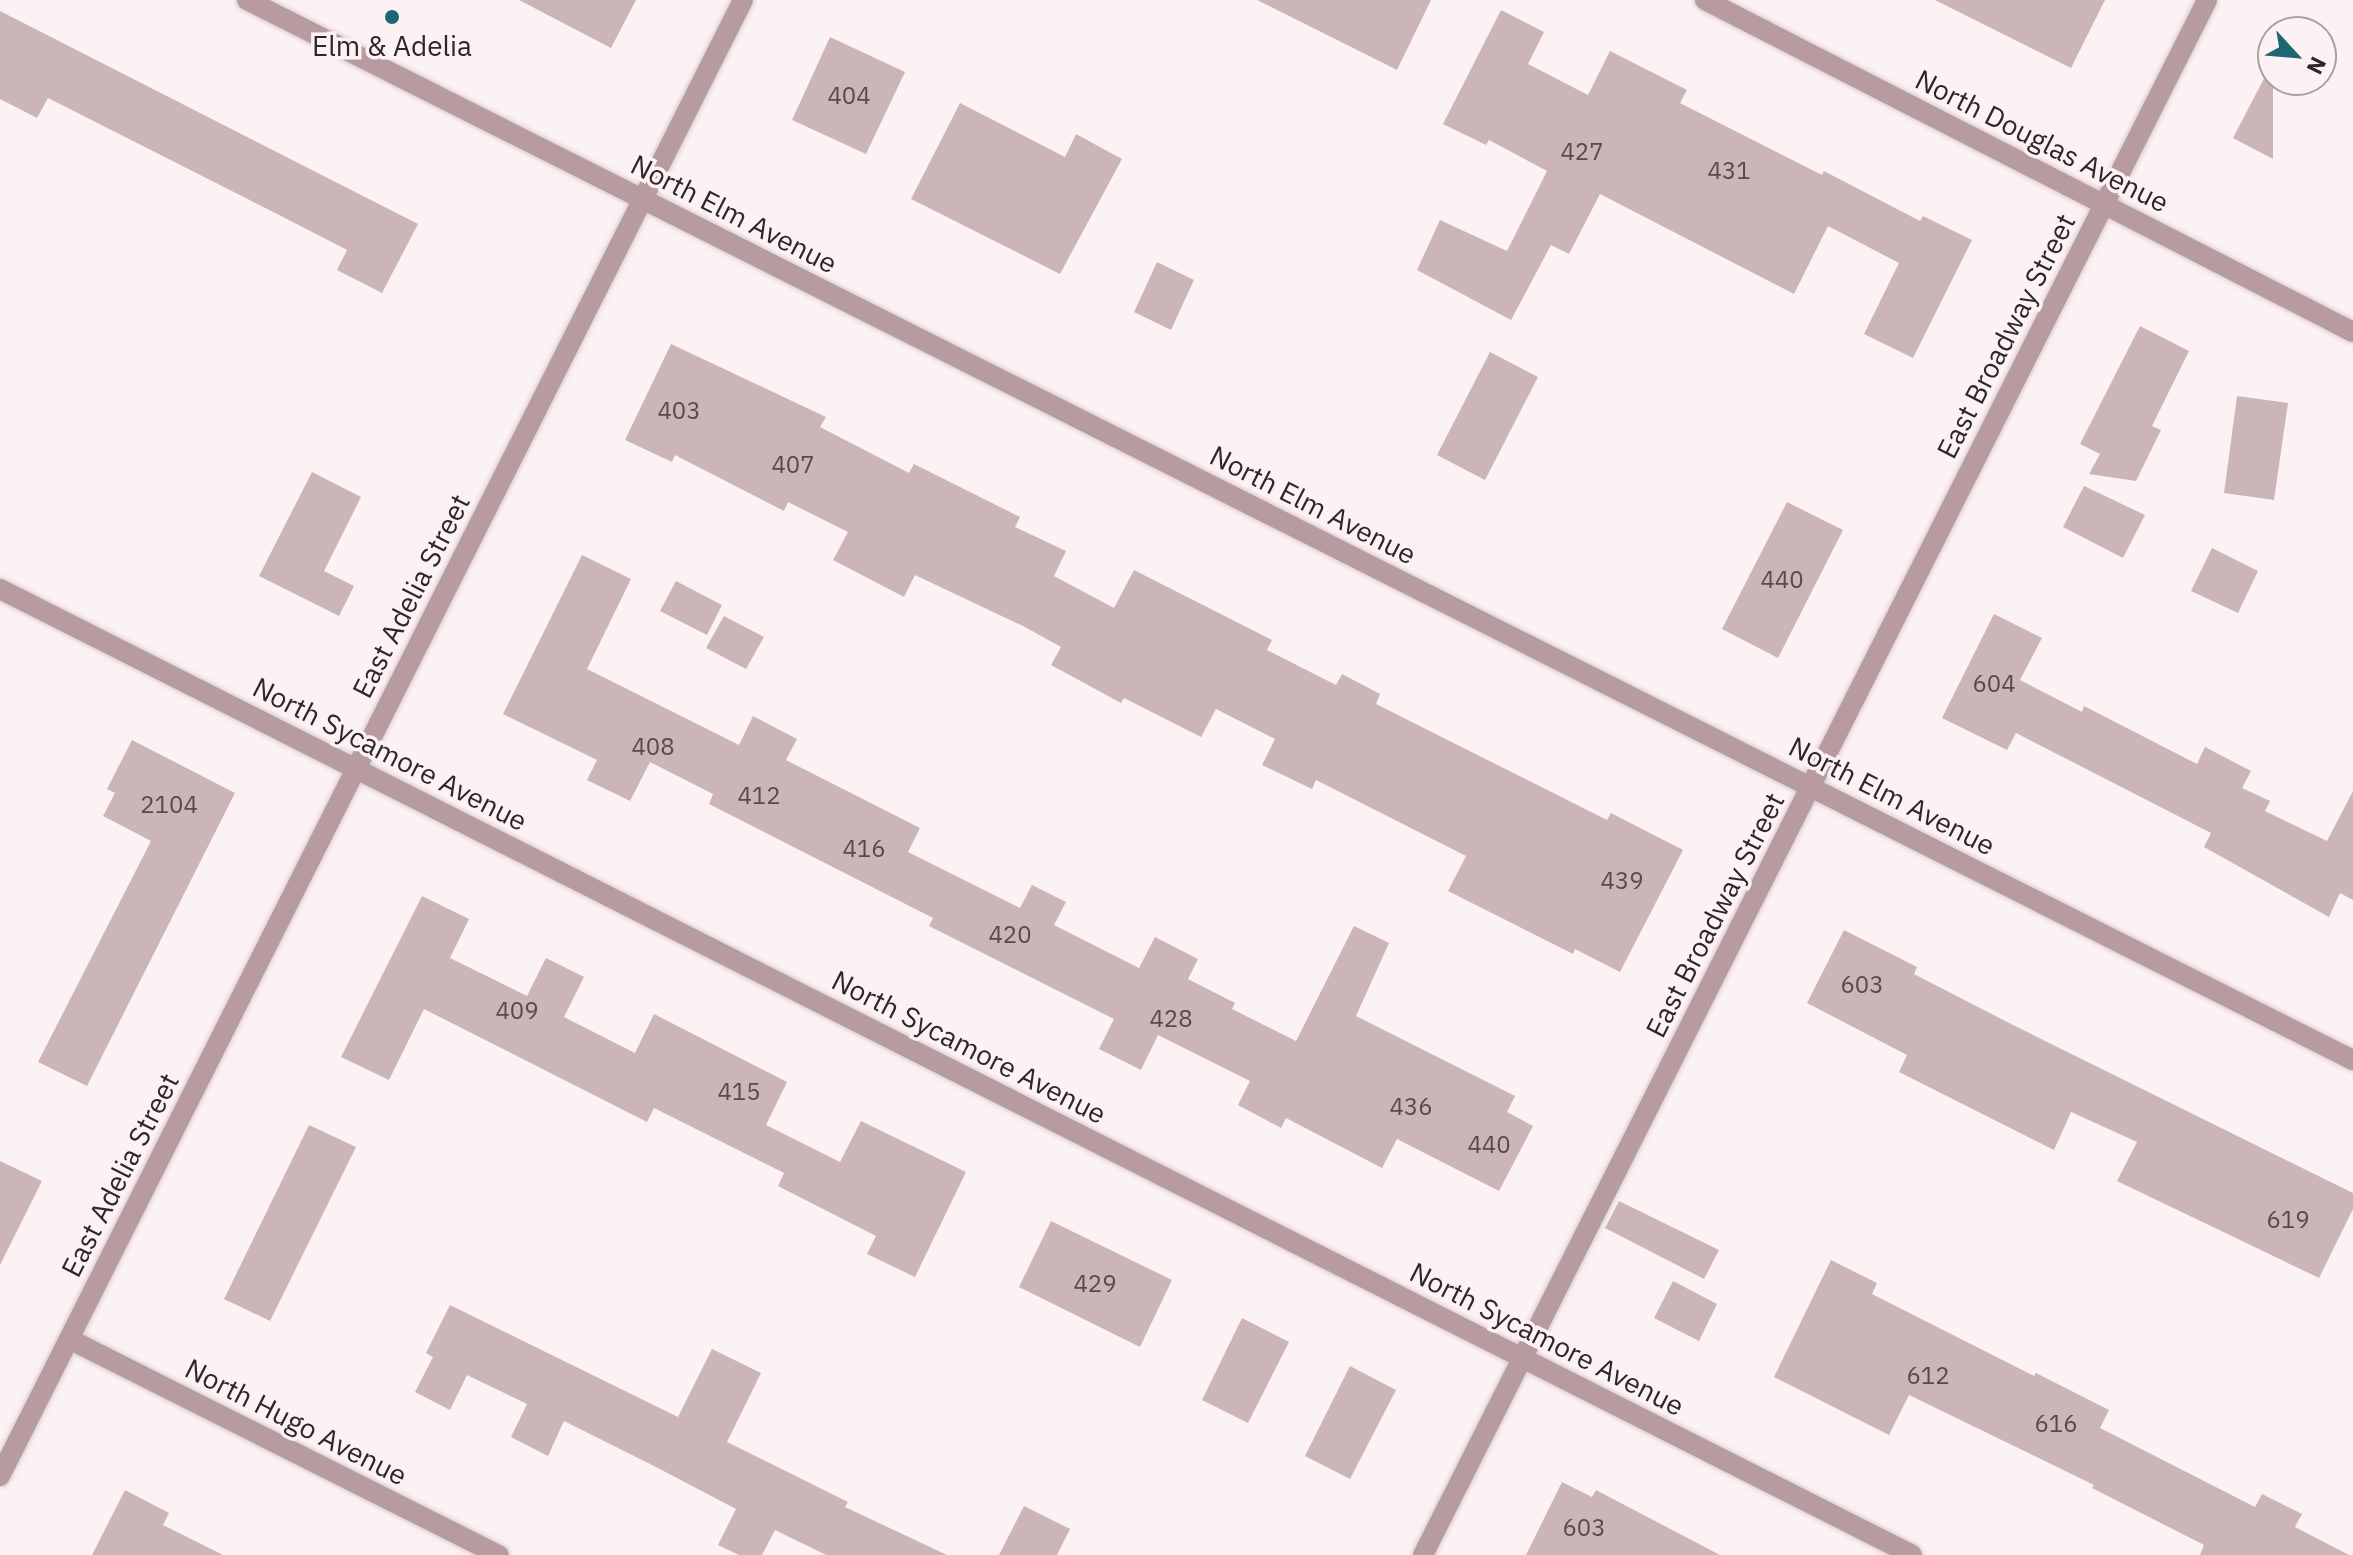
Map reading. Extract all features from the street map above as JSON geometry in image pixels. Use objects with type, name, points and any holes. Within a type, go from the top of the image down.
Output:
[{"type":"street","name":"North Elm Avenue","points":[[247,0],[2353,1060]]},
{"type":"street","name":"East Adelia Street","points":[[0,1476],[743,0]]},
{"type":"street","name":"North Douglas Avenue","points":[[1705,0],[2353,332]]},
{"type":"street","name":"East Broadway Street","points":[[1423,1555],[2207,0]]},
{"type":"street","name":"North Sycamore Avenue","points":[[0,589],[1912,1555]]},
{"type":"street","name":"North Hugo Avenue","points":[[69,1339],[499,1555]]},
{"type":"building","points":[[519,0],[636,0],[611,48]]},
{"type":"building","points":[[1257,0],[1431,0],[1397,70]]},
{"type":"building","points":[[1935,0],[2105,0],[2071,68]]},
{"type":"building","points":[[1501,10],[1544,32],[1528,64],[1588,95],[1610,51],[1687,90],[1680,103],[1822,175],[1824,171],[1920,221],[1923,216],[1972,240],[1913,358],[1864,334],[1899,263],[1828,226],[1794,294],[1600,194],[1569,254],[1551,245],[1511,320],[1417,270],[1440,220],[1507,251],[1547,171],[1489,140],[1486,145],[1443,124]]},
{"type":"building","points":[[0,11],[418,224],[382,293],[337,270],[347,250],[283,217],[48,98],[37,118],[0,99]]},
{"type":"building","points":[[830,37],[905,72],[866,154],[792,120]]},
{"type":"building","points":[[2257,92],[2257,96],[2273,96],[2273,159],[2233,138]]},
{"type":"building","points":[[960,103],[1065,157],[1076,134],[1122,159],[1060,274],[911,199]]},
{"type":"building","points":[[1157,262],[1194,280],[1171,330],[1134,312]]},
{"type":"building","points":[[2140,326],[2189,351],[2152,426],[2161,430],[2136,481],[2089,474],[2100,454],[2080,444]]},
{"type":"building","points":[[671,344],[826,417],[820,427],[909,473],[914,464],[1020,517],[1015,527],[1066,551],[1054,576],[1114,608],[1134,570],[1272,640],[1267,650],[1336,685],[1342,674],[1380,694],[1376,704],[1607,820],[1611,813],[1683,850],[1620,972],[1575,949],[1573,954],[1448,891],[1466,856],[1316,780],[1312,789],[1262,765],[1275,739],[1216,709],[1201,737],[1124,698],[1121,703],[1051,665],[1061,647],[1023,626],[915,575],[904,597],[833,560],[848,532],[788,502],[784,511],[675,455],[672,462],[625,440]]},
{"type":"building","points":[[1490,352],[1538,377],[1485,480],[1437,455]]},
{"type":"building","points":[[2237,396],[2288,403],[2274,500],[2224,493]]},
{"type":"building","points":[[312,472],[361,497],[324,571],[354,586],[339,616],[259,576]]},
{"type":"building","points":[[2084,486],[2145,515],[2123,558],[2063,527]]},
{"type":"building","points":[[1787,502],[1843,530],[1778,658],[1722,629]]},
{"type":"building","points":[[2212,548],[2258,571],[2238,613],[2191,591]]},
{"type":"building","points":[[582,555],[631,579],[587,669],[739,745],[753,716],[797,739],[786,760],[920,828],[908,852],[1020,908],[1032,885],[1066,902],[1054,925],[1139,968],[1155,937],[1198,959],[1188,979],[1235,1003],[1232,1009],[1296,1041],[1354,926],[1389,943],[1356,1016],[1515,1096],[1507,1112],[1533,1126],[1499,1191],[1397,1139],[1382,1168],[1286,1118],[1281,1128],[1238,1105],[1250,1081],[1158,1035],[1141,1070],[1099,1049],[1114,1019],[929,926],[933,918],[709,804],[713,794],[650,762],[630,801],[587,780],[597,760],[503,714]]},
{"type":"building","points":[[676,581],[722,605],[707,635],[660,611]]},
{"type":"building","points":[[1994,614],[2042,638],[2020,680],[2082,712],[2084,706],[2197,764],[2205,747],[2251,771],[2242,788],[2270,801],[2265,811],[2327,841],[2353,791],[2353,900],[2340,893],[2329,917],[2204,847],[2211,833],[2016,733],[2007,750],[1942,718]]},
{"type":"building","points":[[724,616],[764,637],[746,669],[706,648]]},
{"type":"building","points":[[132,740],[235,793],[87,1086],[38,1062],[151,841],[103,816],[115,793],[107,789]]},
{"type":"building","points":[[422,896],[469,919],[450,958],[527,996],[546,958],[584,977],[564,1017],[635,1053],[654,1014],[787,1082],[766,1125],[840,1162],[861,1121],[966,1172],[915,1277],[867,1254],[876,1236],[778,1186],[784,1173],[654,1108],[647,1122],[424,1009],[389,1080],[341,1057]]},
{"type":"building","points":[[1844,930],[1917,967],[1914,974],[2353,1193],[2353,1209],[2319,1278],[2117,1181],[2137,1142],[2071,1112],[2054,1150],[1899,1072],[1907,1055],[1807,1003]]},
{"type":"building","points":[[309,1125],[356,1147],[270,1321],[224,1299]]},
{"type":"building","points":[[0,1161],[42,1181],[0,1265]]},
{"type":"building","points":[[1619,1201],[1719,1250],[1704,1279],[1605,1228]]},
{"type":"building","points":[[1051,1221],[1172,1280],[1140,1347],[1019,1287]]},
{"type":"building","points":[[1831,1260],[1877,1283],[1872,1294],[2034,1376],[2036,1373],[2109,1410],[2100,1428],[2255,1507],[2262,1494],[2302,1514],[2295,1527],[2349,1555],[2200,1555],[2204,1545],[2092,1488],[2094,1485],[1909,1395],[1889,1435],[1774,1377]]},
{"type":"building","points":[[1673,1281],[1717,1304],[1699,1341],[1654,1318]]},
{"type":"building","points":[[450,1305],[678,1417],[712,1349],[761,1373],[727,1442],[848,1502],[845,1507],[947,1555],[826,1555],[775,1530],[762,1555],[739,1555],[718,1545],[736,1509],[654,1466],[564,1421],[548,1456],[511,1437],[527,1404],[467,1375],[450,1410],[415,1392],[433,1357],[426,1353]]},
{"type":"building","points":[[1242,1318],[1289,1342],[1248,1423],[1202,1400]]},
{"type":"building","points":[[1350,1366],[1396,1390],[1350,1479],[1305,1456]]},
{"type":"building","points":[[1562,1482],[1592,1497],[1596,1490],[1720,1555],[1526,1555]]},
{"type":"building","points":[[125,1490],[169,1513],[163,1525],[223,1555],[92,1555]]},
{"type":"building","points":[[1024,1506],[1070,1529],[1057,1555],[999,1555]]},
{"type":"place","name":"Elm & Adelia","points":[[392,17]]}]
